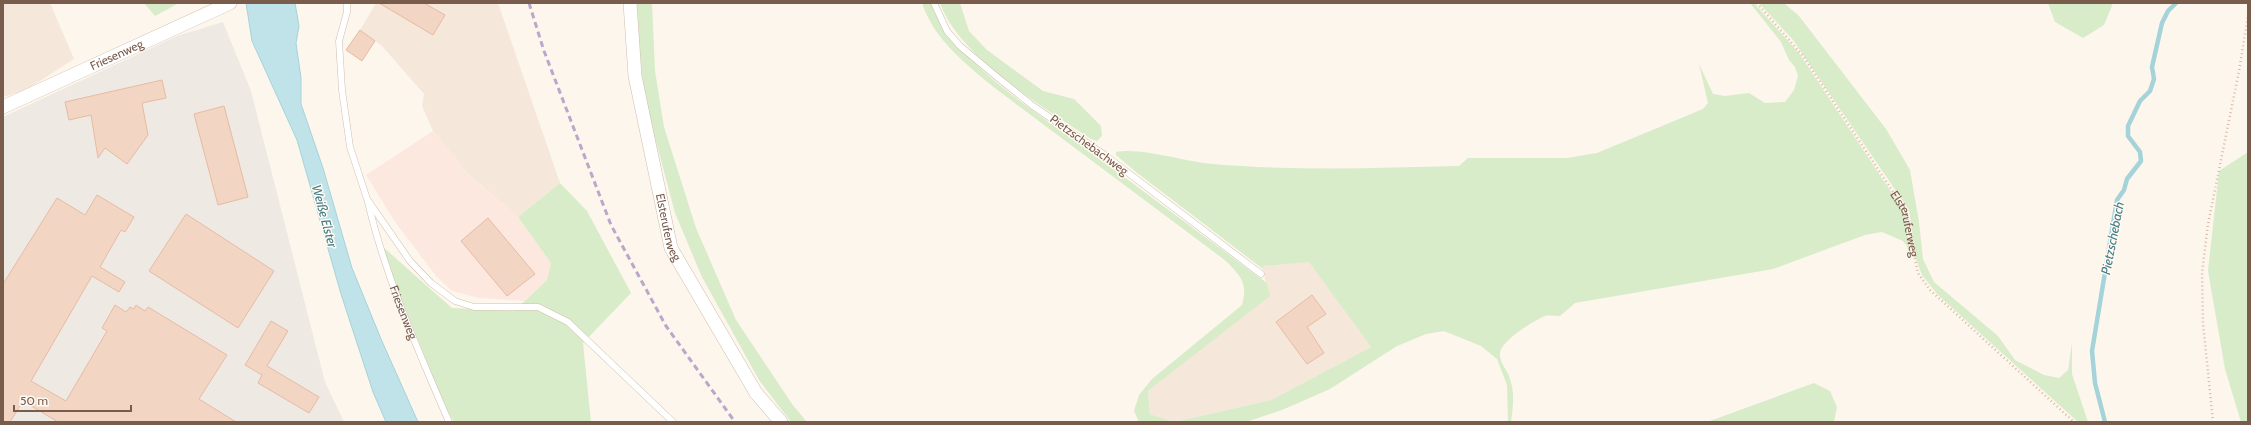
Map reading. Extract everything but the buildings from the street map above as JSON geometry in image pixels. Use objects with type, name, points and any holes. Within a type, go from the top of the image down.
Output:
[{"type":"street","name":"Elsteruferweg","points":[[630,3],[636,76],[671,248],[756,393],[780,422]]},
{"type":"street","name":"Friesenweg","points":[[3,107],[228,4]]},
{"type":"lane","name":"Friesenweg","points":[[347,3],[347,12],[339,41],[342,90],[350,147],[367,199],[378,244],[412,336],[450,422]]},
{"type":"lane","name":"Pietzschebachweg","points":[[934,3],[947,31],[960,46],[997,77],[1033,106],[1106,156],[1261,274]]},
{"type":"lane","name":"Friesenweg","points":[[367,199],[410,261],[431,283],[455,301],[474,307],[538,307],[563,319],[596,348],[673,422]]},
{"type":"path","name":"Elsteruferweg","points":[[1757,3],[1803,56],[1905,210],[1918,273],[1930,290],[2074,422]]},
{"type":"path","points":[[2213,422],[2202,323],[2202,274],[2208,224],[2239,71],[2248,16]]},
{"type":"shaded area","points":[[3,3],[50,3],[74,59],[26,90],[3,97]]},
{"type":"shaded area","points":[[376,3],[498,3],[560,183],[518,217],[468,174],[433,131],[422,106],[424,94],[382,46],[360,30]]},
{"type":"shaded area","points":[[223,22],[251,91],[325,382],[344,422],[3,422],[3,117],[177,36]]},
{"type":"shaded area","points":[[433,131],[468,174],[518,217],[551,263],[547,280],[524,301],[479,298],[452,291],[437,277],[395,222],[366,175]]},
{"type":"shaded area","points":[[1309,261],[1371,347],[1271,400],[1174,422],[1150,414],[1148,391],[1269,296],[1262,266]]},
{"type":"green space","points":[[144,3],[179,3],[155,16]]},
{"type":"green space","points":[[637,3],[652,3],[655,71],[664,127],[696,228],[736,320],[792,404],[807,422],[791,422],[759,380],[702,277],[675,213],[644,96],[637,21]]},
{"type":"green space","points":[[922,3],[931,3],[942,25],[959,46],[979,67],[1003,87],[1267,283],[1270,296],[1148,391],[1150,414],[1174,422],[1139,422],[1134,411],[1139,395],[1152,379],[1242,305],[1244,285],[1242,280],[1236,271],[1226,261],[974,71],[943,40],[927,16]]},
{"type":"green space","points":[[940,3],[960,3],[969,31],[987,50],[1043,91],[1074,99],[1101,126],[1102,136],[1097,141],[1091,139],[1005,80],[965,43],[950,23]]},
{"type":"green space","points":[[1750,3],[1754,3],[1799,53],[1897,201],[1905,216],[1911,259],[1907,246],[1903,241],[1882,232],[1865,235],[1773,269],[1575,303],[1560,316],[1545,316],[1512,337],[1502,348],[1500,353],[1501,360],[1509,376],[1513,390],[1511,422],[1508,422],[1507,385],[1497,359],[1481,346],[1444,331],[1426,334],[1397,346],[1330,389],[1282,410],[1246,422],[1174,422],[1271,400],[1371,347],[1309,262],[1263,266],[1263,269],[1136,172],[1116,155],[1116,152],[1138,151],[1202,163],[1274,168],[1397,168],[1459,166],[1468,158],[1567,158],[1597,153],[1703,109],[1708,103],[1699,64],[1713,94],[1725,96],[1749,93],[1765,103],[1785,102],[1794,90],[1798,76],[1795,67],[1789,60],[1781,42]]},
{"type":"green space","points":[[1759,3],[1784,3],[1799,16],[1886,129],[1910,170],[1919,222],[1923,259],[1934,282],[1998,336],[2015,360],[2044,375],[2059,378],[2068,370],[2072,343],[2072,374],[2088,422],[2078,422],[1938,295],[1922,275],[1916,259],[1909,210],[1793,40]]},
{"type":"green space","points":[[2048,3],[2113,3],[2104,25],[2083,38],[2055,22]]},
{"type":"green space","points":[[2248,152],[2248,422],[2241,422],[2225,369],[2208,271],[2219,171]]},
{"type":"green space","points":[[560,183],[587,211],[631,293],[583,343],[591,422],[454,422],[445,406],[394,281],[383,247],[452,308],[514,311],[547,280],[551,263],[518,217]]},
{"type":"green space","points":[[1814,383],[1830,391],[1837,407],[1834,422],[1707,422]]},
{"type":"water","name":"Weiße Elster","points":[[246,3],[295,3],[299,26],[296,43],[301,78],[301,104],[323,168],[352,268],[381,339],[418,422],[386,422],[373,392],[341,294],[297,140],[252,41]]},
{"type":"waterway","name":"Pietzschebach","points":[[2105,422],[2095,383],[2092,351],[2117,200],[2124,190],[2127,179],[2141,161],[2140,152],[2128,136],[2128,126],[2140,101],[2150,91],[2154,79],[2152,67],[2162,23],[2168,11],[2176,3]]},
{"type":"railway","points":[[529,3],[544,51],[611,225],[666,326],[735,422]]}]
